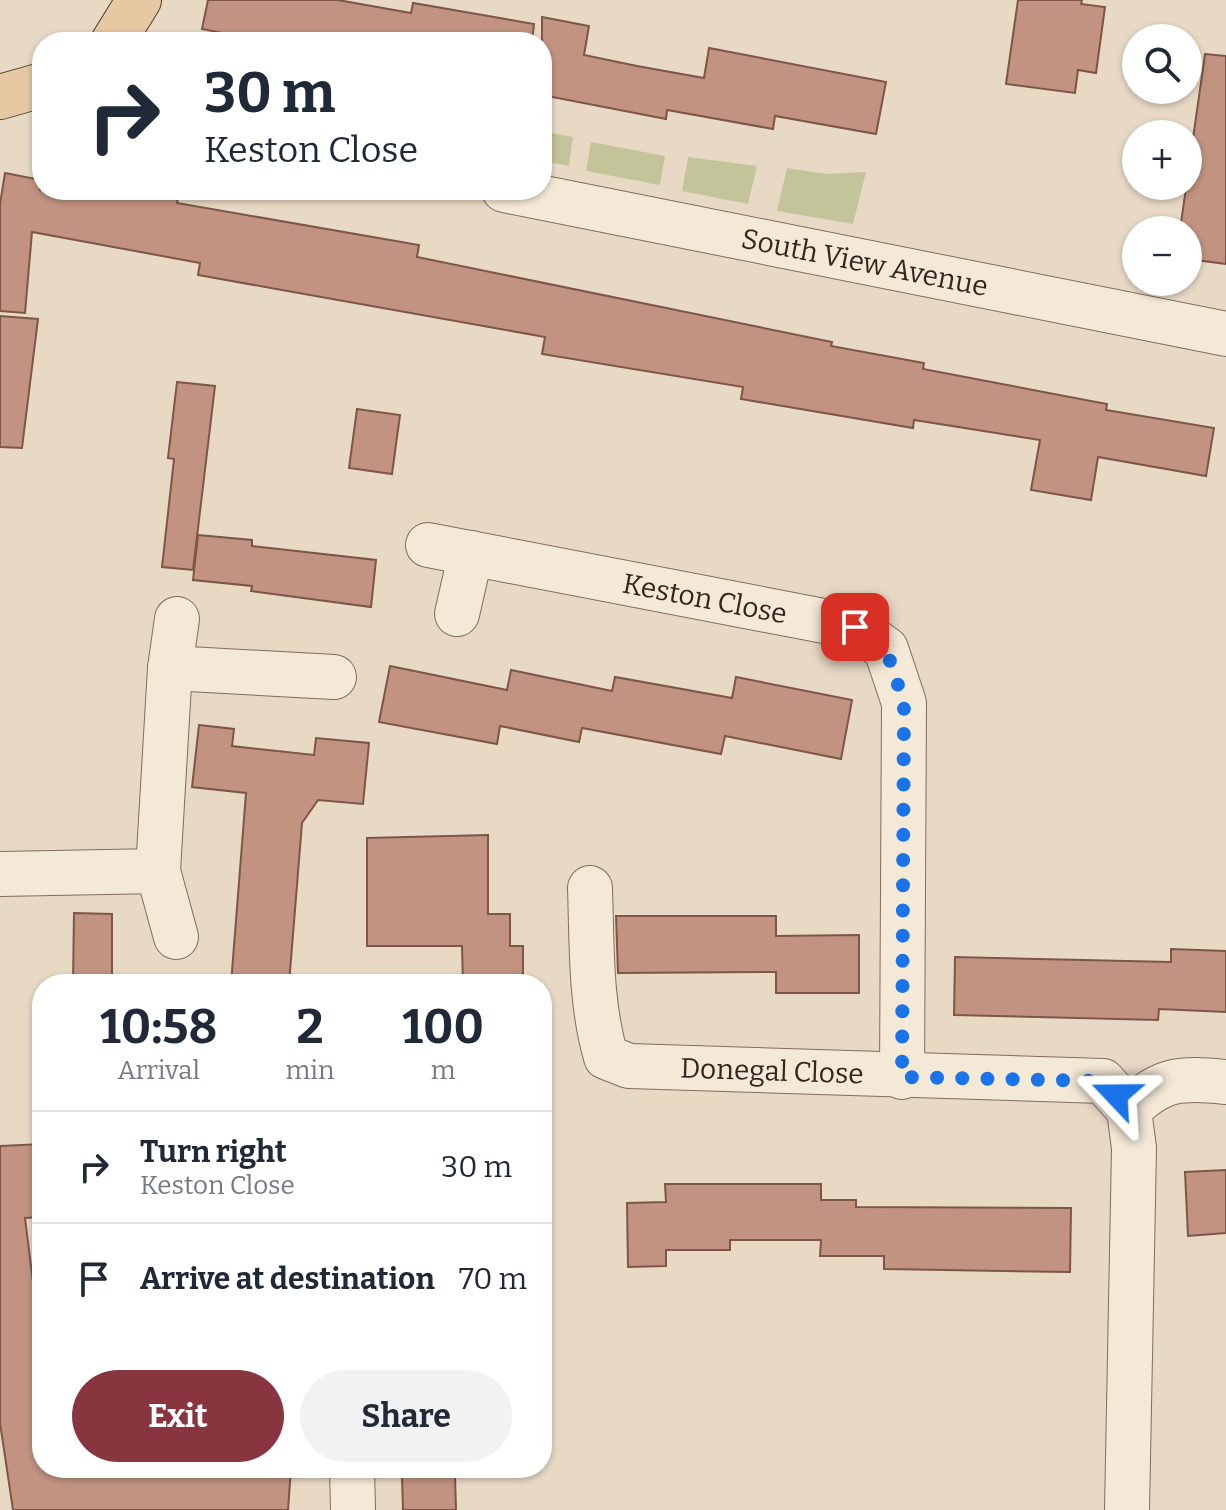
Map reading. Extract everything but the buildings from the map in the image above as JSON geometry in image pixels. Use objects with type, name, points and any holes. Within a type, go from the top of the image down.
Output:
[{"type":"main road","points":[[119,32],[139,0]]},
{"type":"main road","points":[[0,97],[32,88]]},
{"type":"street","name":"South View Avenue","points":[[552,200],[1226,334]]},
{"type":"street","name":"Keston Close","points":[[428,545],[855,627],[886,649],[904,703],[902,1077]]},
{"type":"street","points":[[457,614],[471,553]]},
{"type":"street","points":[[176,937],[158,871],[170,668],[177,619]]},
{"type":"street","points":[[170,668],[334,677]]},
{"type":"street","points":[[0,874],[158,871]]},
{"type":"street","name":"Donegal Close","points":[[590,888],[593,987],[606,1057],[629,1066],[1103,1081],[1129,1110]]},
{"type":"street","points":[[1127,1510],[1134,1163],[1129,1110],[1149,1090],[1174,1079],[1226,1082]]},
{"type":"street","points":[[352,1478],[353,1510]]},
{"type":"green space","points":[[552,133],[573,137],[569,166],[552,163]]},
{"type":"green space","points":[[591,142],[665,156],[660,185],[586,171]]},
{"type":"green space","points":[[688,157],[757,166],[748,204],[682,191]]},
{"type":"green space","points":[[787,168],[826,174],[866,172],[853,224],[777,211]]},
{"type":"route","points":[[855,627],[886,649],[904,703],[902,1077],[1103,1081],[1116,1095]]}]
